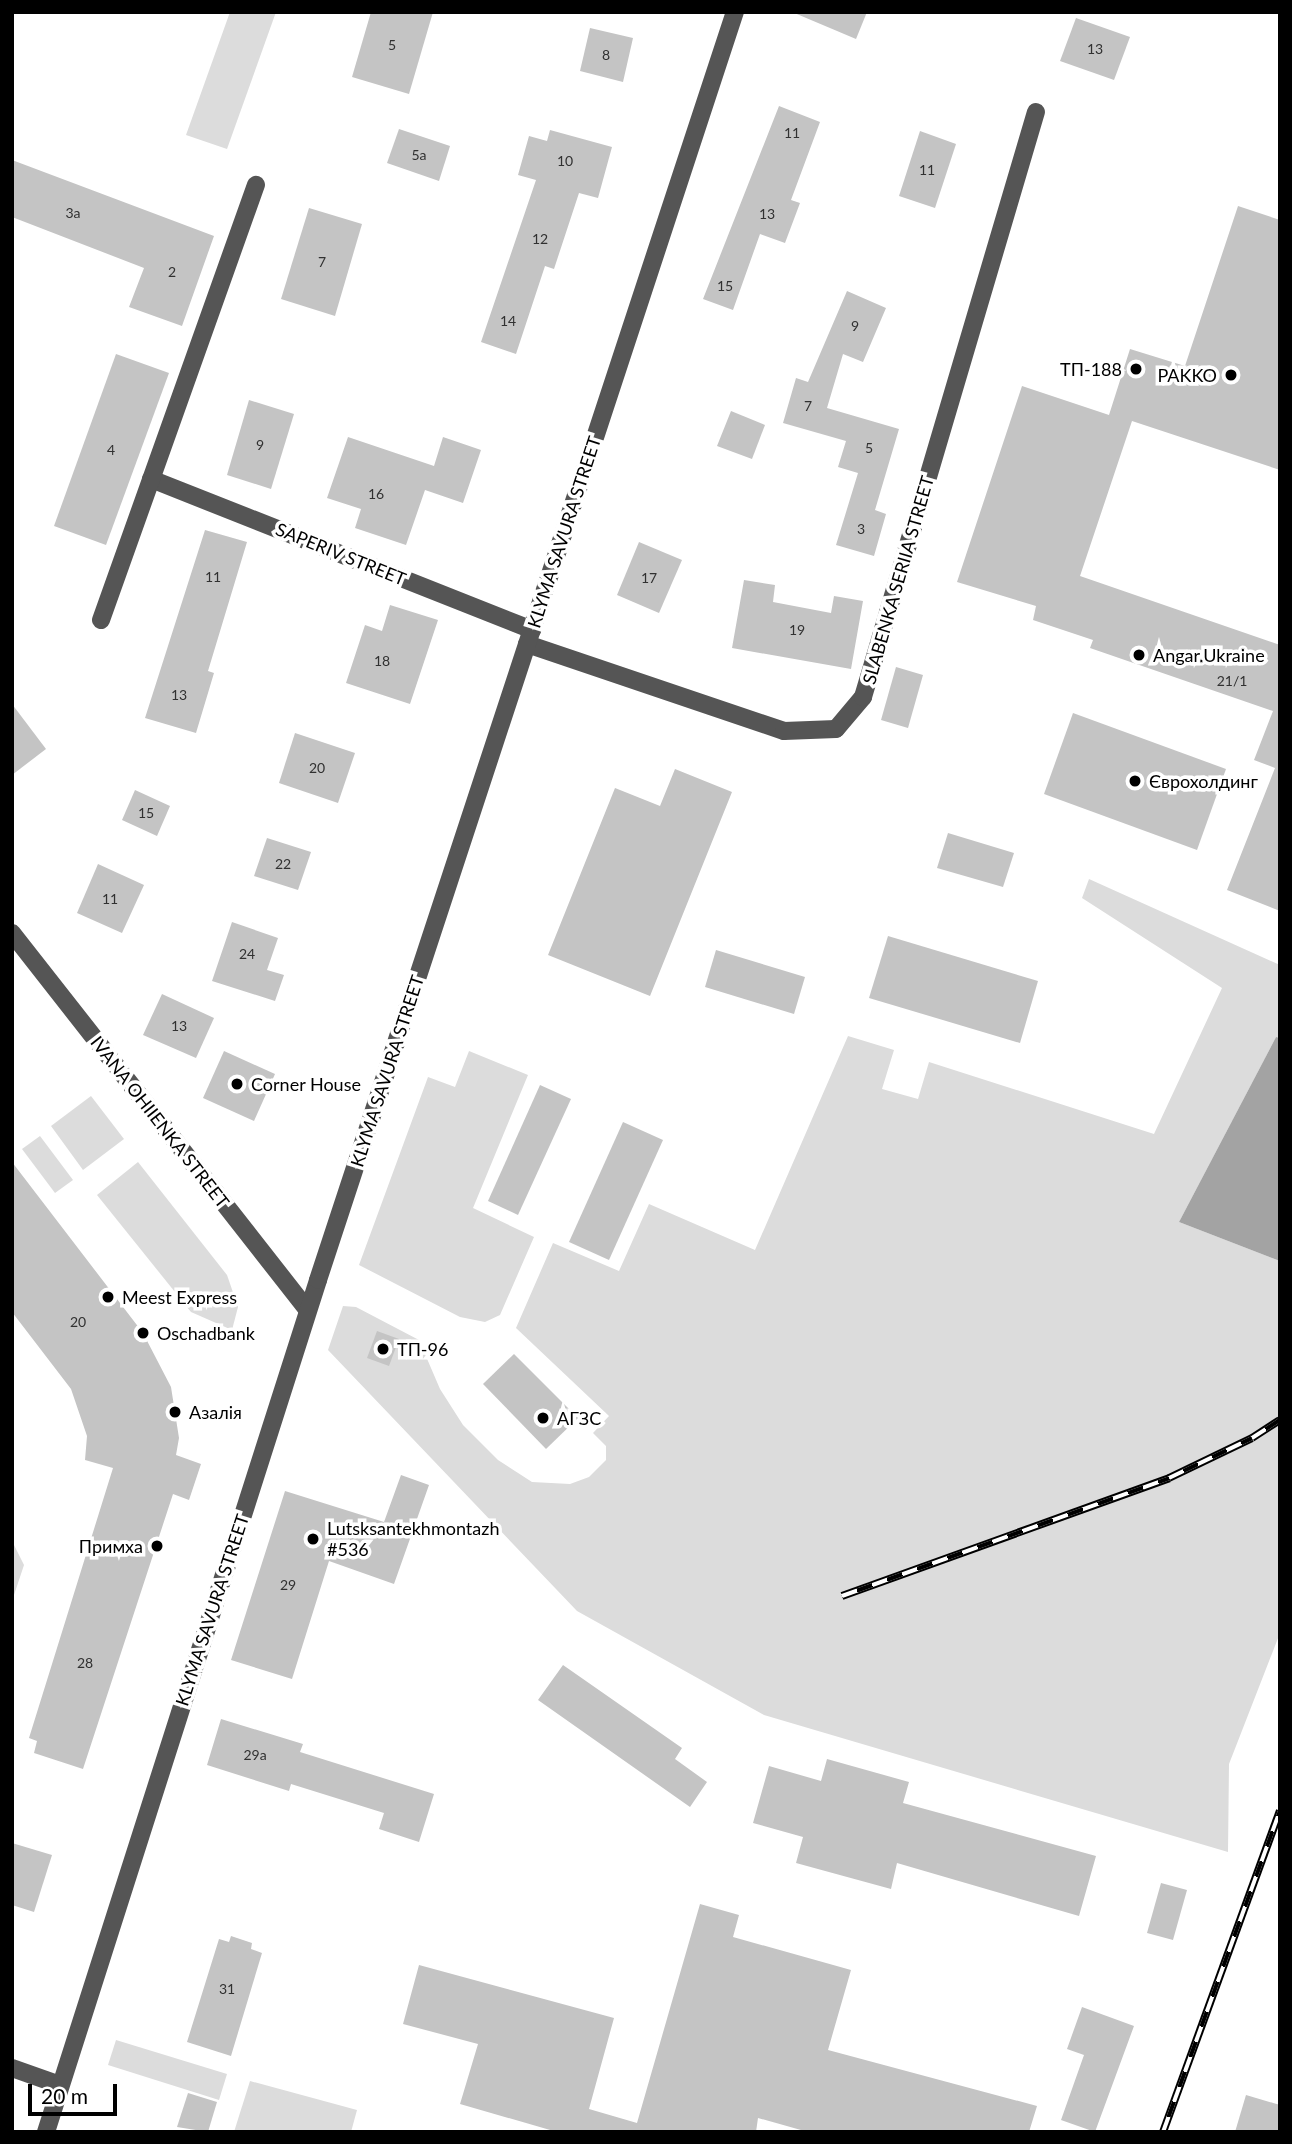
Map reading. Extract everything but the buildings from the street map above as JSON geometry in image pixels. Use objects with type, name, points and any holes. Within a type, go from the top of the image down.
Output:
[{"type":"street","name":"KLYMA SAVURA STREET","points":[[46,2132],[308,1310],[735,12]]},
{"type":"street","name":"SLABENKA SERIIA STREET","points":[[529,637],[784,731],[836,729],[863,697],[1036,113]]},
{"type":"street","points":[[101,620],[256,185]]},
{"type":"street","name":"SAPERIV STREET","points":[[151,479],[529,637]]},
{"type":"street","name":"IVANA OHIIENKA STREET","points":[[12,933],[308,1310]]},
{"type":"street","points":[[12,2068],[60,2085]]},
{"type":"shaded area","points":[[230,12],[276,12],[227,149],[186,135]]},
{"type":"shaded area","points":[[1089,879],[1280,965],[1280,1038],[1276,1037],[1179,1222],[1280,1261],[1280,1633],[1229,1764],[1228,1852],[764,1715],[577,1611],[328,1350],[343,1306],[356,1307],[419,1340],[440,1389],[463,1425],[498,1460],[532,1482],[570,1484],[589,1477],[606,1460],[606,1446],[593,1433],[609,1416],[516,1328],[553,1243],[619,1271],[649,1204],[755,1250],[848,1036],[894,1050],[882,1089],[918,1099],[929,1062],[1154,1134],[1222,988],[1082,898]]},
{"type":"shaded area","points":[[1276,1037],[1280,1038],[1280,1261],[1179,1222]]},
{"type":"shaded area","points":[[469,1051],[528,1075],[473,1208],[534,1237],[500,1315],[485,1322],[460,1317],[359,1265],[428,1077],[455,1087]]},
{"type":"shaded area","points":[[91,1096],[124,1139],[83,1170],[51,1126]]},
{"type":"shaded area","points":[[40,1136],[73,1180],[55,1193],[22,1149]]},
{"type":"shaded area","points":[[138,1162],[227,1275],[238,1307],[232,1330],[191,1312],[97,1195]]},
{"type":"shaded area","points":[[12,1541],[24,1565],[12,1601]]},
{"type":"shaded area","points":[[116,2040],[227,2074],[219,2100],[108,2065]]},
{"type":"shaded area","points":[[250,2081],[357,2110],[351,2132],[234,2132]]},
{"type":"railway","points":[[842,1596],[1169,1478],[1252,1438],[1280,1420]]},
{"type":"railway","points":[[1163,2132],[1280,1811]]},
{"type":"place","name":"ТП-188","points":[[1136,369]]},
{"type":"place","name":"PAKKO","points":[[1231,375]]},
{"type":"place","name":"Angar.Ukraine","points":[[1139,655]]},
{"type":"place","name":"Єврохолдинг","points":[[1135,781]]},
{"type":"place","name":"Corner House","points":[[237,1084]]},
{"type":"place","name":"Meest Express","points":[[108,1297]]},
{"type":"place","name":"Oschadbank","points":[[143,1333]]},
{"type":"place","name":"ТП-96","points":[[383,1349]]},
{"type":"place","name":"Азалія","points":[[175,1412]]},
{"type":"place","name":"АГЗС","points":[[543,1418]]},
{"type":"place","name":"Lutsksantekhmontazh #536","points":[[313,1539]]},
{"type":"place","name":"Примха","points":[[157,1546]]}]
